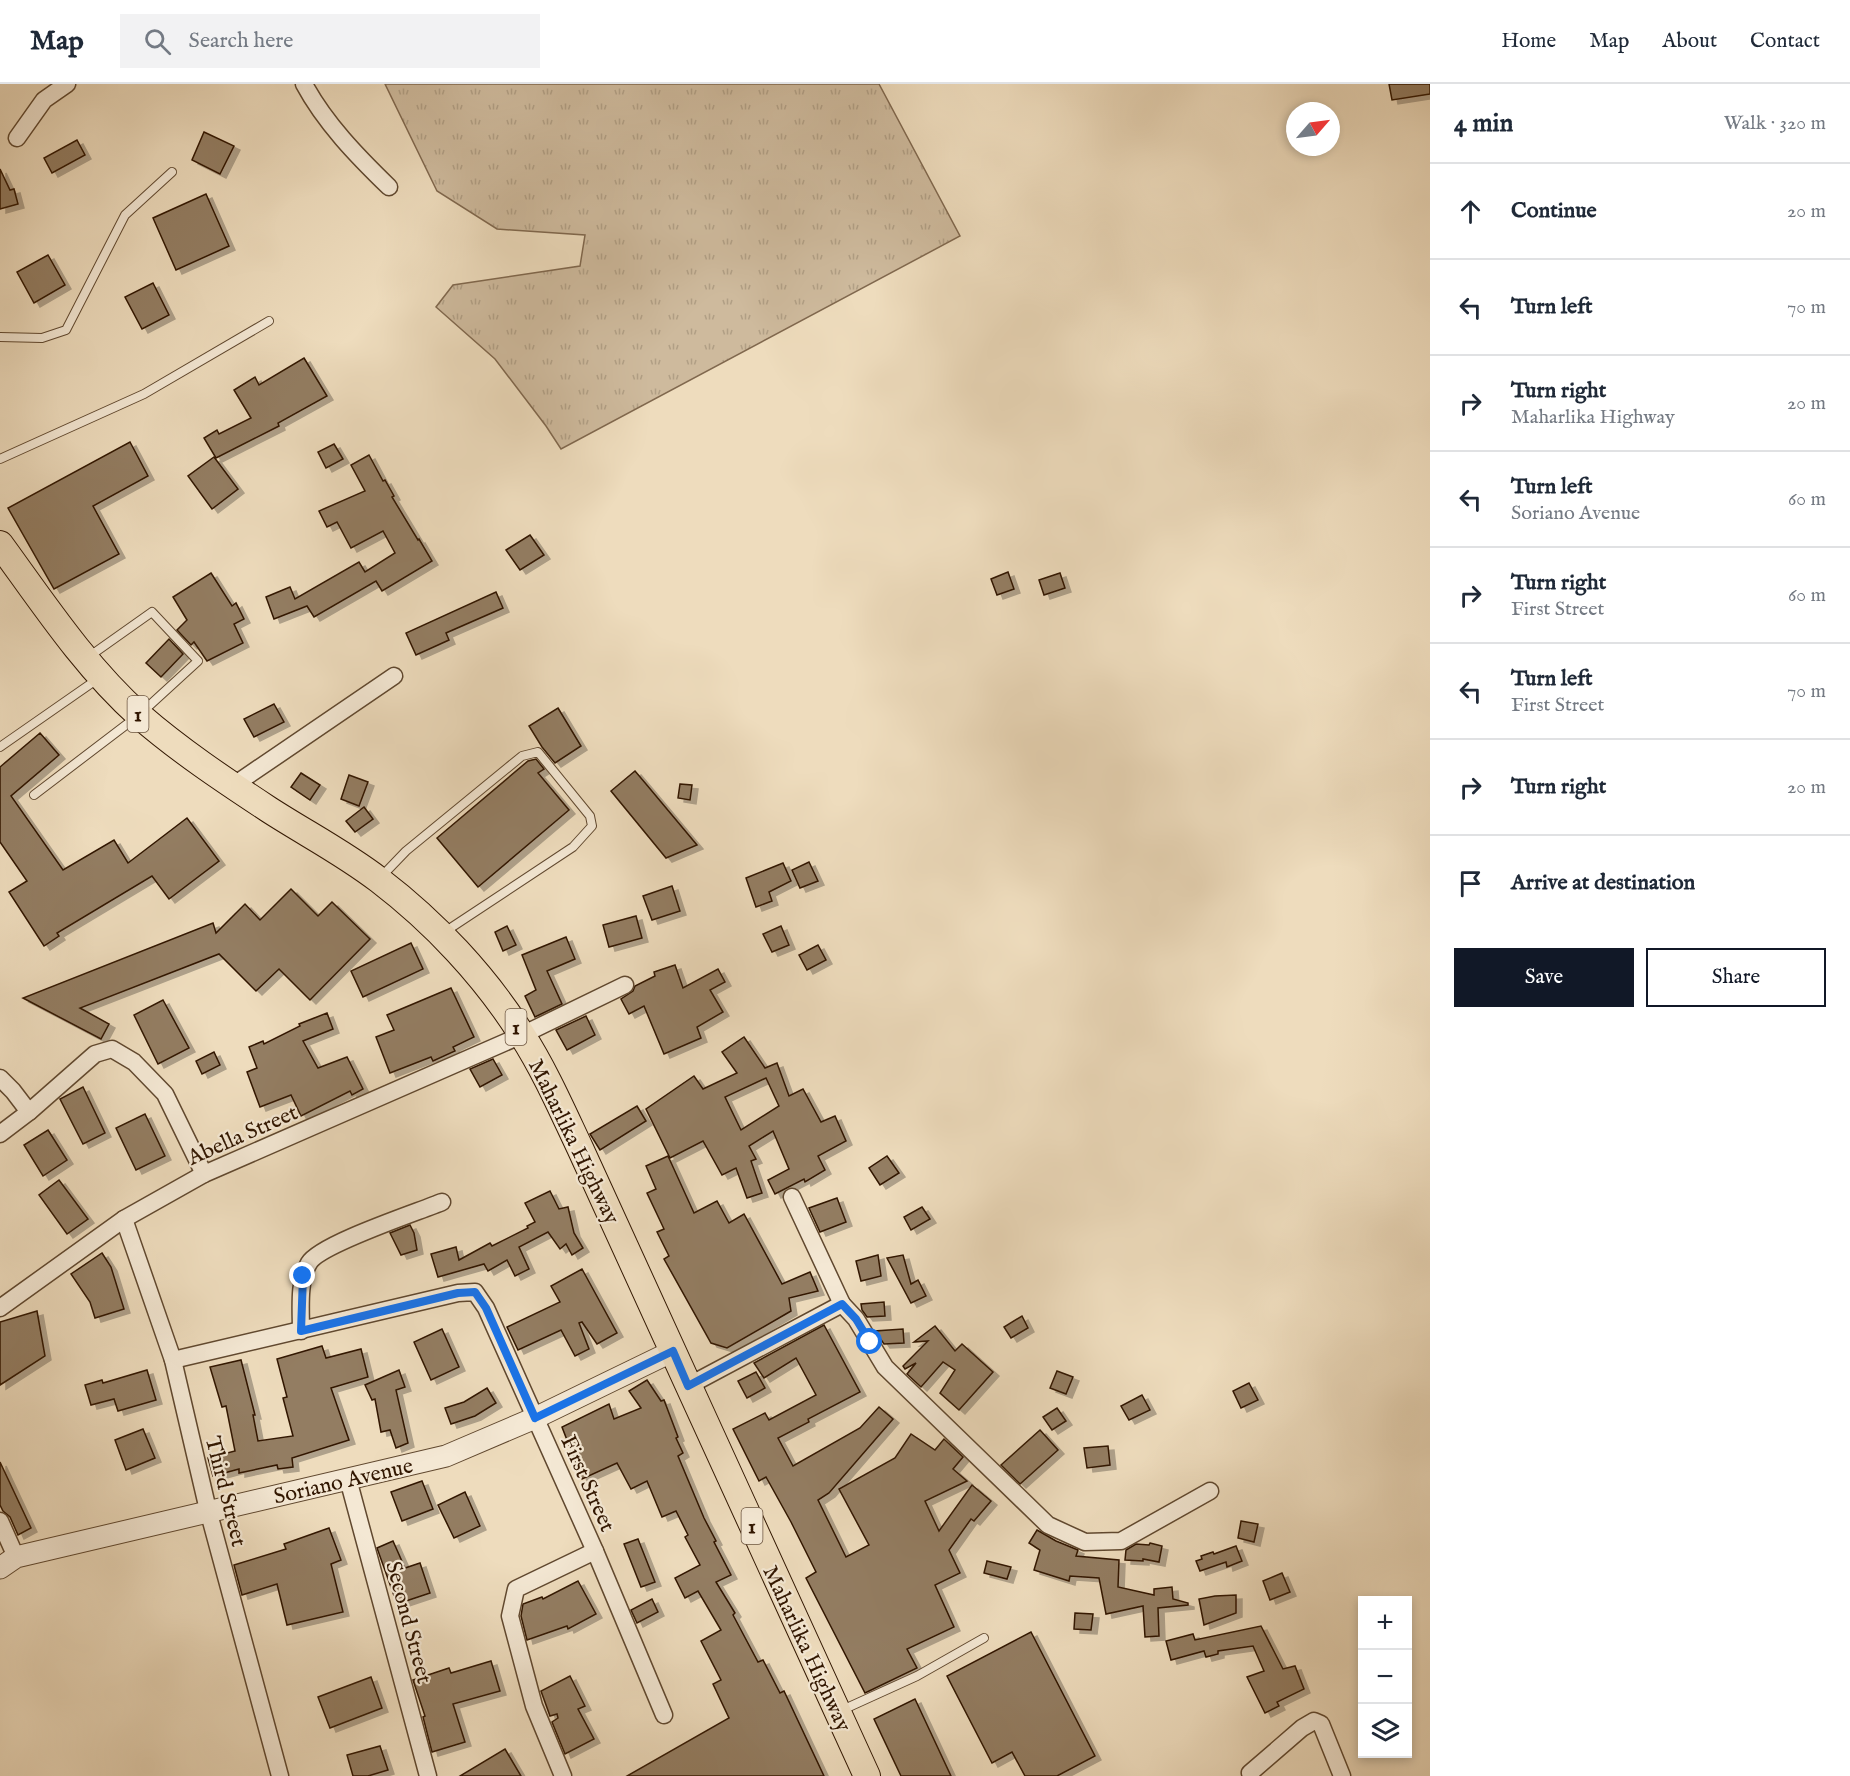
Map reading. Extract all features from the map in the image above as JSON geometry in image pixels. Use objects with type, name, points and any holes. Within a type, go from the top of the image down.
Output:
[{"type":"main road","name":"Maharlika Highway","points":[[0,544],[94,667],[139,715],[202,764],[378,879],[468,963],[522,1035],[556,1096],[867,1776]]},
{"type":"street","points":[[17,138],[44,100],[67,84]]},
{"type":"street","points":[[304,84],[313,101],[331,125],[389,187]]},
{"type":"street","points":[[234,785],[394,676]]},
{"type":"street","name":"Abella Street","points":[[0,1308],[124,1219],[204,1174],[522,1035],[625,985]]},
{"type":"street","points":[[0,1134],[29,1112],[95,1054],[112,1049],[134,1062],[165,1094],[204,1174]]},
{"type":"street","points":[[0,1078],[29,1112]]},
{"type":"street","points":[[792,1197],[842,1304],[856,1319],[885,1367],[1048,1525],[1085,1542],[1121,1541],[1210,1491]]},
{"type":"street","points":[[301,1331],[303,1276],[310,1261],[338,1243],[442,1202]]},
{"type":"street","name":"Third Street","points":[[124,1219],[173,1360],[208,1510],[280,1776]]},
{"type":"street","name":"First Street","points":[[173,1360],[458,1293],[475,1292],[486,1308],[595,1551],[664,1715]]},
{"type":"street","points":[[688,1386],[842,1304]]},
{"type":"street","name":"Soriano Avenue","points":[[8,1562],[208,1510],[446,1456],[535,1418],[673,1351]]},
{"type":"street","name":"Second Street","points":[[348,1479],[428,1776]]},
{"type":"street","points":[[0,1521],[8,1562]]},
{"type":"street","points":[[563,1776],[534,1706],[510,1616],[516,1589],[595,1551]]},
{"type":"street","points":[[1251,1776],[1250,1773],[1302,1728],[1314,1721],[1321,1724],[1342,1776]]},
{"type":"lane","points":[[0,337],[42,338],[66,330],[125,215],[172,171]]},
{"type":"lane","points":[[0,459],[144,394],[269,321]]},
{"type":"lane","points":[[0,747],[94,667],[152,612],[198,661],[139,715],[34,795]]},
{"type":"lane","points":[[378,879],[406,851],[522,756],[538,752],[590,816],[592,826],[573,847],[440,935]]},
{"type":"lane","points":[[837,1712],[917,1676],[984,1638]]},
{"type":"green space","points":[[385,84],[879,84],[960,236],[561,449],[495,359],[436,307],[453,285],[580,266],[585,235],[497,229],[437,191]]},
{"type":"building","points":[[1389,84],[1430,84],[1430,94],[1392,100]]},
{"type":"building","points":[[204,132],[234,146],[220,174],[192,160]]},
{"type":"building","points":[[77,140],[85,155],[52,173],[44,158]]},
{"type":"building","points":[[0,169],[10,190],[14,189],[18,204],[0,209]]},
{"type":"building","points":[[206,194],[229,246],[176,270],[153,218]]},
{"type":"building","points":[[48,255],[65,285],[34,303],[17,272]]},
{"type":"building","points":[[153,283],[169,315],[142,329],[125,297]]},
{"type":"building","points":[[304,358],[327,396],[278,423],[279,426],[216,458],[204,438],[217,430],[219,434],[251,418],[234,390],[255,377],[259,385]]},
{"type":"building","points":[[130,442],[148,476],[93,506],[119,554],[54,589],[8,508]]},
{"type":"building","points":[[334,444],[343,459],[326,468],[318,452]]},
{"type":"building","points":[[369,455],[432,561],[382,591],[376,581],[314,617],[307,606],[274,619],[266,597],[290,587],[295,599],[359,562],[365,572],[395,553],[383,531],[351,548],[337,522],[327,527],[319,511],[365,491],[351,465]]},
{"type":"building","points":[[214,457],[238,489],[212,509],[188,476]]},
{"type":"building","points":[[530,535],[544,555],[520,570],[506,550]]},
{"type":"building","points":[[1008,572],[1014,589],[997,595],[991,579]]},
{"type":"building","points":[[211,573],[232,606],[236,603],[244,619],[234,624],[243,643],[207,661],[194,642],[191,645],[177,630],[187,620],[173,597]]},
{"type":"building","points":[[1060,573],[1065,588],[1044,595],[1039,580]]},
{"type":"building","points":[[496,592],[503,608],[446,633],[449,640],[416,655],[406,633]]},
{"type":"building","points":[[169,639],[183,654],[161,677],[146,663]]},
{"type":"building","points":[[274,704],[284,722],[254,737],[244,719]]},
{"type":"building","points":[[558,708],[581,746],[555,763],[529,726]]},
{"type":"building","points":[[40,733],[59,755],[11,796],[63,870],[114,840],[128,863],[187,818],[219,861],[169,899],[152,876],[57,933],[59,936],[44,946],[9,892],[27,881],[0,842],[0,767]]},
{"type":"building","points":[[536,759],[544,769],[538,773],[569,810],[478,887],[437,838],[528,761]]},
{"type":"building","points":[[635,771],[697,845],[666,858],[611,791]]},
{"type":"building","points":[[301,773],[320,785],[310,800],[291,787]]},
{"type":"building","points":[[349,775],[368,782],[359,806],[341,799]]},
{"type":"building","points":[[680,784],[692,785],[690,800],[678,798]]},
{"type":"building","points":[[364,807],[373,819],[355,832],[346,821]]},
{"type":"building","points":[[809,862],[818,881],[800,888],[792,870]]},
{"type":"building","points":[[783,863],[791,881],[769,892],[772,901],[756,907],[746,878]]},
{"type":"building","points":[[672,886],[680,911],[652,920],[643,896]]},
{"type":"building","points":[[291,889],[318,916],[332,902],[370,939],[310,1000],[279,969],[256,991],[219,954],[80,1008],[109,1024],[101,1039],[23,998],[213,923],[216,933],[245,904],[260,920]]},
{"type":"building","points":[[636,916],[642,938],[609,947],[603,925]]},
{"type":"building","points":[[507,926],[516,945],[503,951],[495,932]]},
{"type":"building","points":[[781,926],[789,945],[772,952],[763,934]]},
{"type":"building","points":[[566,937],[575,959],[547,971],[562,1004],[535,1017],[525,996],[536,990],[522,955]]},
{"type":"building","points":[[411,943],[423,969],[363,997],[351,971]]},
{"type":"building","points":[[818,945],[826,960],[807,970],[799,955]]},
{"type":"building","points":[[675,965],[683,988],[718,969],[725,982],[710,990],[723,1012],[697,1027],[701,1038],[664,1054],[644,1006],[629,1014],[621,999],[633,991],[635,986],[655,976],[654,972]]},
{"type":"building","points":[[451,988],[474,1037],[453,1047],[455,1051],[433,1061],[431,1057],[390,1073],[376,1037],[394,1030],[387,1015]]},
{"type":"building","points":[[163,1000],[189,1048],[158,1064],[134,1015]]},
{"type":"building","points":[[327,1013],[333,1029],[303,1041],[318,1068],[347,1057],[363,1089],[352,1095],[350,1091],[301,1116],[291,1095],[260,1107],[247,1072],[257,1068],[249,1047],[263,1041],[264,1044],[300,1026],[299,1024]]},
{"type":"building","points":[[586,1016],[595,1035],[567,1050],[556,1030]]},
{"type":"building","points":[[744,1037],[765,1068],[777,1063],[789,1096],[803,1089],[821,1122],[835,1116],[846,1141],[818,1156],[825,1170],[805,1182],[804,1179],[775,1194],[768,1180],[789,1169],[773,1131],[749,1146],[756,1159],[751,1161],[762,1193],[747,1198],[736,1168],[722,1175],[703,1141],[670,1158],[646,1109],[694,1076],[703,1089],[737,1073],[722,1052]],"holes":[[[766,1078],[779,1106],[741,1130],[725,1097]]]},
{"type":"building","points":[[214,1052],[220,1065],[202,1074],[196,1061]]},
{"type":"building","points":[[493,1059],[502,1075],[480,1087],[470,1069]]},
{"type":"building","points":[[83,1087],[105,1133],[83,1144],[60,1099]]},
{"type":"building","points":[[637,1106],[646,1121],[600,1150],[590,1134]]},
{"type":"building","points":[[145,1114],[165,1156],[136,1170],[116,1128]]},
{"type":"building","points":[[48,1130],[67,1160],[43,1176],[24,1145]]},
{"type":"building","points":[[668,1156],[694,1213],[717,1201],[729,1223],[744,1214],[782,1284],[810,1272],[818,1291],[789,1298],[791,1311],[727,1348],[711,1343],[664,1259],[669,1256],[657,1232],[664,1229],[647,1193],[656,1189],[646,1166]]},
{"type":"building","points":[[887,1156],[899,1173],[880,1185],[869,1168]]},
{"type":"building","points":[[59,1180],[88,1219],[67,1234],[39,1195]]},
{"type":"building","points":[[550,1191],[559,1209],[568,1207],[574,1233],[583,1248],[572,1255],[566,1244],[560,1249],[548,1232],[519,1247],[529,1269],[515,1276],[507,1260],[488,1271],[484,1264],[438,1277],[431,1254],[456,1247],[459,1260],[490,1243],[492,1246],[528,1228],[527,1226],[535,1222],[525,1203]]},
{"type":"building","points":[[837,1198],[846,1222],[820,1232],[809,1208]]},
{"type":"building","points":[[922,1207],[930,1219],[911,1230],[904,1217]]},
{"type":"building","points":[[410,1225],[417,1250],[401,1255],[390,1233]]},
{"type":"building","points":[[102,1253],[111,1267],[124,1309],[95,1318],[90,1302],[71,1274]]},
{"type":"building","points":[[878,1255],[881,1276],[861,1281],[856,1261]]},
{"type":"building","points":[[903,1255],[911,1284],[918,1280],[926,1296],[911,1303],[887,1258]]},
{"type":"building","points":[[582,1269],[617,1333],[597,1344],[582,1322],[579,1323],[589,1349],[575,1356],[561,1330],[518,1350],[507,1327],[560,1302],[551,1286]]},
{"type":"building","points":[[884,1302],[885,1316],[867,1317],[862,1310],[861,1304]]},
{"type":"building","points":[[37,1311],[45,1356],[0,1385],[0,1322]]},
{"type":"building","points":[[1022,1316],[1028,1328],[1011,1338],[1004,1327]]},
{"type":"building","points":[[824,1325],[860,1392],[808,1419],[809,1422],[778,1438],[793,1466],[860,1428],[879,1407],[893,1419],[829,1493],[818,1500],[846,1557],[869,1545],[839,1489],[895,1458],[911,1434],[935,1450],[944,1439],[963,1457],[953,1469],[967,1481],[925,1501],[939,1531],[972,1485],[991,1501],[974,1521],[971,1519],[949,1550],[960,1573],[935,1585],[954,1627],[907,1649],[917,1668],[865,1693],[806,1578],[816,1572],[791,1522],[766,1477],[759,1481],[733,1429],[765,1413],[769,1420],[816,1395],[796,1358],[764,1378],[754,1363]]},
{"type":"building","points":[[935,1326],[955,1351],[962,1344],[993,1372],[959,1410],[940,1393],[955,1370],[943,1362],[921,1387],[907,1374],[916,1363],[905,1369],[903,1366],[928,1341],[914,1342]]},
{"type":"building","points":[[442,1329],[459,1367],[431,1380],[414,1342]]},
{"type":"building","points":[[903,1329],[904,1343],[884,1344],[875,1331]]},
{"type":"building","points":[[322,1346],[326,1358],[361,1349],[368,1377],[331,1388],[349,1440],[292,1458],[293,1467],[278,1469],[277,1465],[239,1473],[239,1469],[213,1476],[208,1458],[235,1451],[226,1406],[222,1407],[210,1367],[241,1360],[255,1415],[253,1415],[258,1441],[293,1436],[283,1398],[287,1397],[277,1359]]},
{"type":"building","points":[[147,1370],[156,1400],[118,1411],[114,1399],[91,1405],[85,1385],[102,1380],[103,1383]]},
{"type":"building","points":[[399,1370],[405,1387],[396,1390],[408,1443],[396,1448],[390,1430],[381,1432],[375,1399],[372,1400],[365,1385]]},
{"type":"building","points":[[1057,1371],[1073,1377],[1066,1394],[1050,1388]]},
{"type":"building","points":[[756,1372],[765,1388],[747,1398],[738,1381]]},
{"type":"building","points":[[647,1380],[661,1401],[664,1400],[683,1453],[678,1456],[716,1541],[714,1542],[731,1575],[716,1582],[735,1613],[733,1615],[758,1662],[763,1660],[780,1693],[784,1691],[824,1776],[627,1776],[729,1718],[713,1684],[721,1680],[701,1641],[721,1630],[698,1591],[685,1598],[675,1578],[700,1565],[685,1537],[688,1535],[676,1511],[662,1517],[647,1481],[631,1489],[617,1463],[582,1479],[562,1427],[609,1404],[614,1419],[641,1408],[629,1391]]},
{"type":"building","points":[[1249,1383],[1258,1400],[1241,1408],[1233,1391]]},
{"type":"building","points":[[487,1388],[496,1403],[475,1416],[451,1424],[445,1408],[464,1402]]},
{"type":"building","points":[[1142,1395],[1150,1410],[1129,1420],[1121,1406]]},
{"type":"building","points":[[1057,1408],[1066,1421],[1052,1430],[1043,1417]]},
{"type":"building","points":[[143,1429],[155,1458],[126,1470],[115,1440]]},
{"type":"building","points":[[1040,1430],[1058,1450],[1020,1484],[1001,1465]]},
{"type":"building","points":[[1108,1446],[1110,1465],[1087,1468],[1084,1448]]},
{"type":"building","points":[[0,1462],[31,1528],[18,1535],[10,1517],[0,1505]]},
{"type":"building","points":[[422,1481],[433,1509],[402,1521],[391,1492]]},
{"type":"building","points":[[465,1492],[480,1526],[454,1538],[438,1505]]},
{"type":"building","points":[[1241,1521],[1258,1524],[1254,1542],[1238,1538]]},
{"type":"building","points":[[329,1528],[341,1560],[331,1564],[343,1612],[287,1625],[277,1584],[242,1595],[234,1565],[286,1549],[284,1544]]},
{"type":"building","points":[[1037,1530],[1078,1550],[1076,1556],[1119,1560],[1118,1587],[1154,1595],[1154,1589],[1172,1587],[1173,1599],[1188,1603],[1188,1605],[1158,1608],[1159,1636],[1145,1637],[1143,1606],[1106,1614],[1099,1578],[1070,1576],[1069,1581],[1034,1570],[1040,1550],[1029,1543]]},
{"type":"building","points":[[638,1539],[655,1582],[641,1587],[624,1544]]},
{"type":"building","points":[[393,1541],[405,1568],[420,1563],[430,1593],[397,1604],[377,1548]]},
{"type":"building","points":[[1150,1543],[1162,1546],[1159,1562],[1143,1559],[1143,1561],[1125,1560],[1126,1550],[1136,1544],[1149,1545]]},
{"type":"building","points":[[1236,1546],[1242,1561],[1227,1567],[1226,1562],[1200,1571],[1196,1561],[1202,1559],[1201,1556]]},
{"type":"building","points":[[987,1561],[1011,1567],[1007,1579],[984,1573]]},
{"type":"building","points":[[1282,1573],[1290,1592],[1270,1600],[1263,1581]]},
{"type":"building","points":[[578,1581],[596,1614],[568,1629],[567,1626],[527,1640],[521,1616],[523,1604],[542,1597],[543,1599]]},
{"type":"building","points":[[1236,1595],[1236,1613],[1204,1625],[1199,1599]]},
{"type":"building","points":[[652,1599],[658,1612],[637,1623],[631,1610]]},
{"type":"building","points":[[1075,1613],[1093,1614],[1091,1630],[1074,1629]]},
{"type":"building","points":[[1261,1626],[1283,1669],[1295,1666],[1304,1689],[1277,1702],[1279,1706],[1265,1713],[1247,1677],[1264,1671],[1253,1646],[1218,1651],[1218,1654],[1206,1657],[1204,1651],[1171,1660],[1166,1641],[1193,1634],[1195,1640]]},
{"type":"building","points":[[1031,1632],[1095,1756],[1057,1776],[1025,1776],[1012,1752],[992,1763],[947,1676]]},
{"type":"building","points":[[491,1661],[500,1691],[453,1704],[465,1742],[432,1752],[423,1717],[425,1716],[413,1680],[449,1668],[451,1673]]},
{"type":"building","points":[[570,1676],[585,1706],[578,1709],[594,1739],[565,1754],[552,1722],[558,1718],[557,1714],[550,1716],[541,1691]]},
{"type":"building","points":[[371,1677],[382,1708],[330,1728],[318,1697]]},
{"type":"building","points":[[915,1699],[951,1776],[901,1776],[874,1719]]},
{"type":"building","points":[[380,1746],[388,1770],[368,1776],[353,1776],[347,1755]]},
{"type":"building","points":[[505,1749],[521,1776],[460,1776]]},
{"type":"route","points":[[303,1276],[301,1331],[458,1293],[475,1292],[486,1308],[535,1418],[673,1351],[688,1386],[842,1304],[856,1319],[870,1342]]}]
